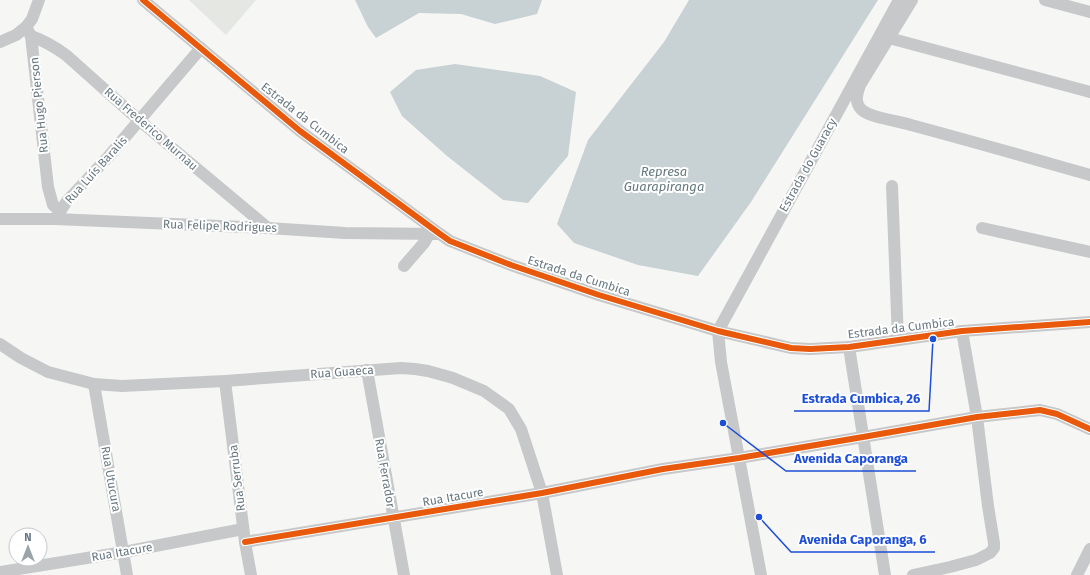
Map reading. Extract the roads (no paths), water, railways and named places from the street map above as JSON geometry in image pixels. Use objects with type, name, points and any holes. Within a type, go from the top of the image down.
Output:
[{"type":"street","points":[[0,42],[16,35],[29,32],[39,0]]},
{"type":"street","name":"Estrada da Cumbica","points":[[143,0],[300,130],[434,234],[511,266],[599,295],[718,330],[791,348],[810,349],[849,346],[962,331],[1090,322]]},
{"type":"street","name":"Estrada do Guaracy","points":[[718,330],[899,0]]},
{"type":"street","points":[[912,0],[860,85],[856,96],[857,103],[862,110],[874,116],[909,124],[1090,175]]},
{"type":"street","points":[[1045,0],[1090,12]]},
{"type":"street","name":"Rua Frederico Murnau","points":[[29,32],[55,46],[140,121],[268,228]]},
{"type":"street","name":"Rua Hugo Pierson","points":[[29,32],[48,187],[57,215]]},
{"type":"street","points":[[889,38],[1090,92]]},
{"type":"street","name":"Rua Luís Baralis","points":[[57,215],[67,201],[108,158],[201,48]]},
{"type":"street","points":[[892,186],[898,340]]},
{"type":"street","name":"Rua Felipe Rodrigues","points":[[0,219],[57,215],[345,232],[434,234]]},
{"type":"street","points":[[982,228],[1090,252]]},
{"type":"street","points":[[404,266],[434,234]]},
{"type":"street","points":[[718,330],[721,362],[761,575]]},
{"type":"street","points":[[913,575],[976,560],[990,553],[994,548],[978,417],[962,331]]},
{"type":"street","name":"Rua Guaeca","points":[[0,344],[21,358],[48,372],[94,384],[122,386],[225,381],[401,368],[428,371],[453,378],[484,391],[503,404],[509,409],[521,429],[542,493],[557,575]]},
{"type":"street","points":[[849,346],[885,575]]},
{"type":"street","name":"Rua Ferrador","points":[[367,370],[404,575]]},
{"type":"street","name":"Rua Serruba","points":[[225,381],[243,529],[251,575]]},
{"type":"street","name":"Rua Utucura","points":[[94,384],[127,575]]},
{"type":"street","name":"Rua Itacure","points":[[245,542],[542,493],[663,468],[739,458],[978,417],[1040,410],[1057,414],[1090,429]]},
{"type":"street","name":"Rua Itacure","points":[[0,571],[124,552],[243,529]]},
{"type":"street","points":[[1077,575],[1090,549]]},
{"type":"street","points":[[0,571],[1,575]]},
{"type":"water","points":[[355,0],[542,0],[537,14],[495,24],[461,14],[419,13],[376,38],[368,27]]},
{"type":"water","name":"Represa Guarapiranga","points":[[689,0],[878,0],[751,202],[698,276],[638,265],[574,243],[557,224],[588,140],[664,42]]},
{"type":"water","points":[[455,64],[540,76],[576,92],[568,156],[528,203],[503,200],[447,156],[402,116],[390,92],[416,70]]},
{"type":"place","name":"Estrada Cumbica, 26","points":[[933,339]]},
{"type":"place","name":"Avenida Caporanga","points":[[723,423]]},
{"type":"place","name":"Avenida Caporanga, 6","points":[[759,517]]}]
